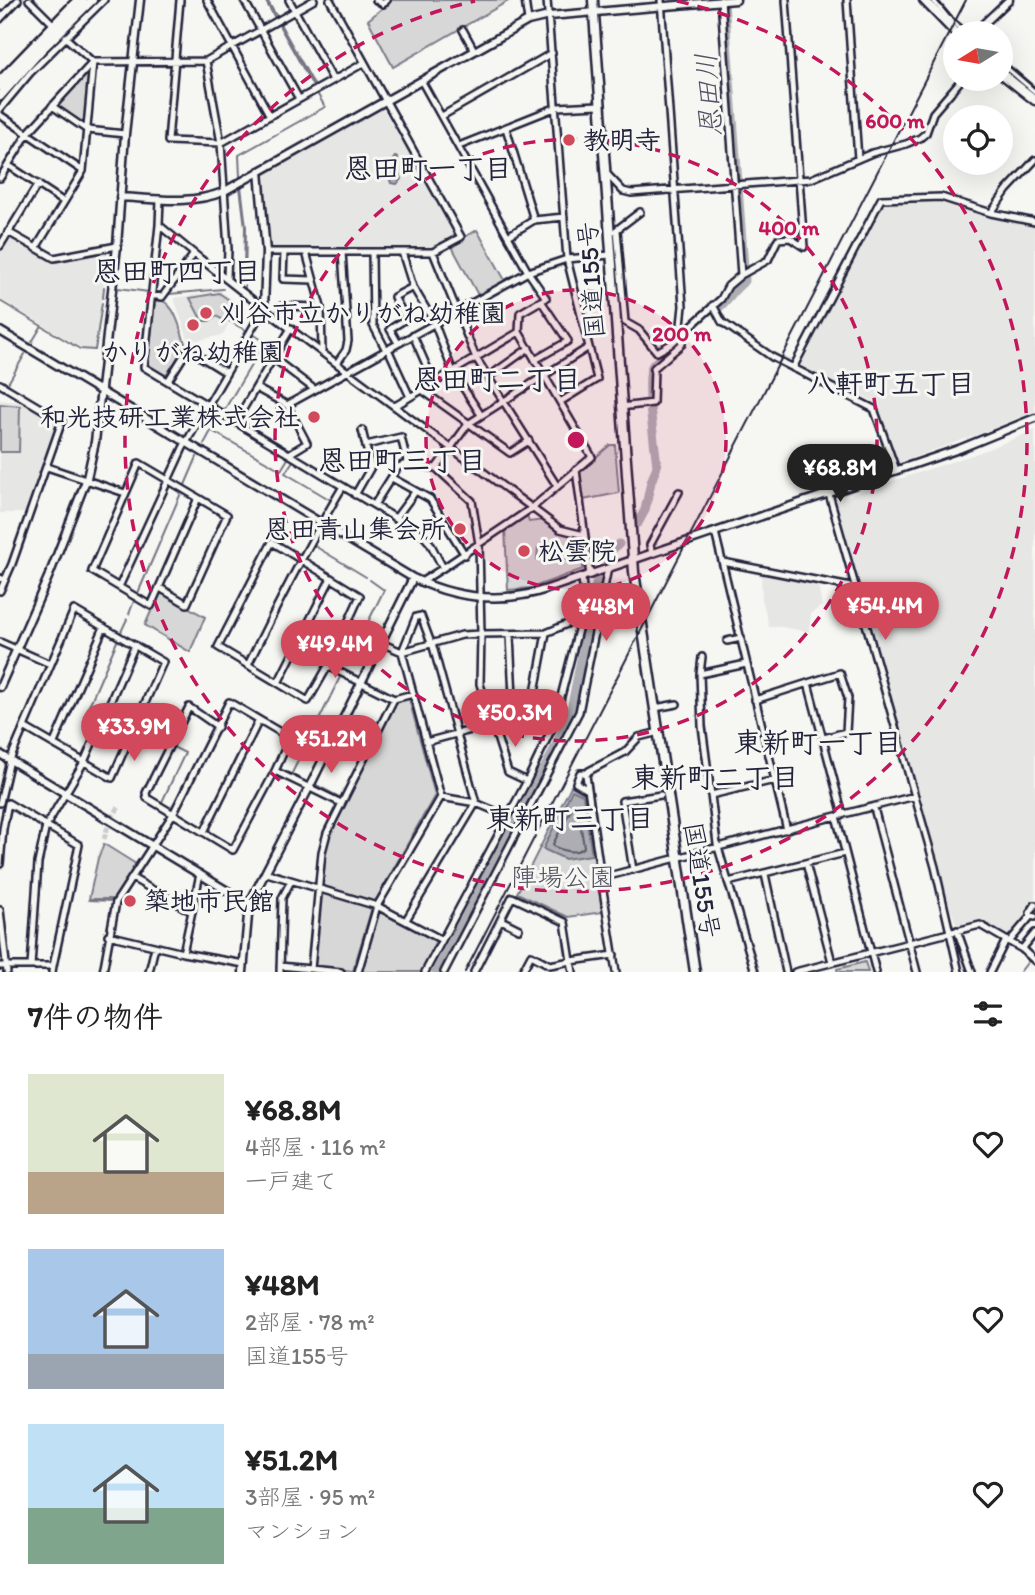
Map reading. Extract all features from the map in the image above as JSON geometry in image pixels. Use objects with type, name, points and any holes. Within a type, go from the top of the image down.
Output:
[{"type":"main road","points":[[0,86],[34,47],[82,0]]},
{"type":"main road","points":[[0,96],[40,51],[92,0]]},
{"type":"main road","name":"国道155号","points":[[593,0],[633,560],[695,972]]},
{"type":"main road","points":[[924,0],[944,21]]},
{"type":"main road","points":[[1013,81],[1034,96]]},
{"type":"street","points":[[0,19],[18,0]]},
{"type":"street","points":[[29,0],[52,23]]},
{"type":"street","points":[[0,79],[76,0]]},
{"type":"street","points":[[0,108],[65,37],[104,0]]},
{"type":"street","points":[[0,687],[50,573],[87,478],[95,442],[140,0]]},
{"type":"street","points":[[180,0],[168,141],[221,143],[364,63]]},
{"type":"street","points":[[206,0],[270,116]]},
{"type":"street","points":[[244,0],[299,99]]},
{"type":"street","points":[[289,0],[333,80]]},
{"type":"street","points":[[65,37],[93,62],[206,61],[314,0]]},
{"type":"street","points":[[266,252],[433,252],[461,237],[330,0]]},
{"type":"street","points":[[376,0],[383,4],[387,0]]},
{"type":"street","points":[[525,0],[528,22]]},
{"type":"street","points":[[547,0],[567,259],[597,379],[561,402]]},
{"type":"street","points":[[120,197],[189,201],[223,192],[528,22],[549,16],[662,3],[736,0]]},
{"type":"street","points":[[617,230],[625,323],[639,330],[657,352],[671,344],[743,275],[768,260],[778,239],[790,238],[804,247],[786,0]]},
{"type":"street","points":[[847,0],[859,159]]},
{"type":"street","points":[[933,0],[952,21]]},
{"type":"street","points":[[987,21],[1009,0]]},
{"type":"street","points":[[721,1],[743,275]]},
{"type":"street","points":[[621,407],[653,403],[654,368],[682,344],[680,334],[683,306],[662,3]]},
{"type":"street","points":[[463,30],[474,50]]},
{"type":"street","points":[[442,116],[552,53]]},
{"type":"street","points":[[206,61],[221,143],[228,249],[227,278]]},
{"type":"street","points":[[0,178],[28,133],[93,62]]},
{"type":"street","points":[[36,248],[83,171],[93,62]]},
{"type":"street","points":[[1013,75],[1034,96]]},
{"type":"street","points":[[421,582],[532,508],[592,457],[519,332],[520,313],[545,298],[422,82]]},
{"type":"street","points":[[605,172],[627,193],[811,179],[882,149],[906,144],[926,133],[933,113],[952,91]]},
{"type":"street","points":[[458,146],[557,107],[599,105]]},
{"type":"street","points":[[52,106],[87,130],[125,134]]},
{"type":"street","points":[[0,115],[83,171]]},
{"type":"street","points":[[506,128],[534,220]]},
{"type":"street","points":[[991,213],[1007,190],[1035,160]]},
{"type":"street","points":[[8,165],[64,202]]},
{"type":"street","points":[[120,587],[186,444],[264,307],[266,252],[259,171]]},
{"type":"street","points":[[0,246],[38,184]]},
{"type":"street","points":[[793,368],[881,199],[941,197],[991,213],[1035,222]]},
{"type":"street","points":[[160,199],[144,367],[426,538],[443,568]]},
{"type":"street","points":[[609,234],[640,212]]},
{"type":"street","points":[[508,236],[534,220],[564,217]]},
{"type":"street","points":[[159,225],[347,372],[560,529],[584,536]]},
{"type":"street","points":[[8,232],[54,258],[117,246]]},
{"type":"street","points":[[284,252],[283,279],[313,280]]},
{"type":"street","points":[[306,252],[321,307],[322,352]]},
{"type":"street","points":[[402,252],[413,287],[434,322],[453,372],[481,415]]},
{"type":"street","points":[[433,252],[476,358],[557,486]]},
{"type":"street","points":[[337,363],[346,350],[348,341],[342,253]]},
{"type":"street","points":[[372,253],[373,325],[410,397]]},
{"type":"street","points":[[151,295],[162,297],[194,254]]},
{"type":"street","points":[[287,405],[528,272],[567,259],[610,255]]},
{"type":"street","points":[[398,343],[390,329],[407,319],[394,297],[413,287]]},
{"type":"street","points":[[535,360],[568,341],[541,301]]},
{"type":"street","points":[[713,304],[722,322],[772,357],[874,409],[897,470]]},
{"type":"street","points":[[281,320],[282,306],[321,307]]},
{"type":"street","points":[[236,421],[291,328]]},
{"type":"street","points":[[0,331],[413,578],[442,590],[480,597],[528,594],[582,578],[973,445],[1035,418]]},
{"type":"street","points":[[395,406],[519,332]]},
{"type":"street","points":[[412,335],[433,383]]},
{"type":"street","points":[[436,468],[468,424],[589,346]]},
{"type":"street","points":[[488,377],[529,348]]},
{"type":"street","points":[[168,382],[188,349],[225,372]]},
{"type":"street","points":[[273,358],[314,389]]},
{"type":"street","points":[[0,384],[62,421],[47,467],[2,579],[0,591]]},
{"type":"street","points":[[256,388],[287,405],[307,443],[289,454]]},
{"type":"street","points":[[422,390],[510,453],[529,441]]},
{"type":"street","points":[[355,495],[371,467],[362,430]]},
{"type":"street","points":[[366,445],[401,437],[408,466]]},
{"type":"street","points":[[160,588],[187,604],[227,515],[139,463],[92,571],[151,606],[198,498]]},
{"type":"street","points":[[373,505],[398,467],[408,466],[436,468],[472,502],[479,544],[480,684],[508,772],[527,781]]},
{"type":"street","points":[[47,467],[87,478],[125,493]]},
{"type":"street","points":[[576,470],[590,575]]},
{"type":"street","points":[[392,478],[430,499],[465,555]]},
{"type":"street","points":[[248,665],[302,558],[342,488]]},
{"type":"street","points":[[396,519],[415,492]]},
{"type":"street","points":[[652,553],[650,545],[679,492]]},
{"type":"street","points":[[829,494],[954,931],[972,972]]},
{"type":"street","points":[[715,532],[788,830]]},
{"type":"street","points":[[272,542],[302,558],[360,596],[328,666],[308,701],[218,647],[272,542]]},
{"type":"street","points":[[723,562],[856,588]]},
{"type":"street","points":[[444,972],[579,712],[608,568]]},
{"type":"street","points":[[278,683],[331,578]]},
{"type":"street","points":[[108,935],[244,968],[249,904],[267,873],[413,578]]},
{"type":"street","points":[[425,972],[527,781],[554,724],[584,600],[582,578]]},
{"type":"street","points":[[0,803],[10,760],[50,664],[74,610],[163,662],[112,778],[24,727]]},
{"type":"street","points":[[358,972],[377,905],[441,797],[402,652],[416,617],[421,616],[432,643],[459,734],[476,803],[406,920]]},
{"type":"street","points":[[381,643],[402,652],[462,635],[546,633],[580,618]]},
{"type":"street","points":[[54,743],[104,627]]},
{"type":"street","points":[[531,714],[546,633]]},
{"type":"street","points":[[510,635],[514,718]]},
{"type":"street","points":[[727,641],[741,638]]},
{"type":"street","points":[[0,642],[50,664]]},
{"type":"street","points":[[31,966],[38,863],[46,826],[84,761],[135,645]]},
{"type":"street","points":[[702,657],[702,726],[718,848],[755,972]]},
{"type":"street","points":[[701,674],[746,664]]},
{"type":"street","points":[[328,666],[394,699],[413,694]]},
{"type":"street","points":[[755,700],[840,673],[848,698],[846,732],[824,738]]},
{"type":"street","points":[[808,683],[824,738],[845,853],[876,972]]},
{"type":"street","points":[[311,970],[322,852],[327,833],[394,699]]},
{"type":"street","points":[[103,972],[116,902],[173,814],[218,726],[229,702],[289,738],[275,771],[233,850],[204,832],[173,814],[147,798],[146,793],[189,707],[218,726]]},
{"type":"street","points":[[655,708],[677,704]]},
{"type":"street","points":[[426,743],[531,714],[554,724]]},
{"type":"street","points":[[204,832],[260,720]]},
{"type":"street","points":[[588,790],[576,783],[580,773],[587,773],[625,752],[639,737],[659,732]]},
{"type":"street","points":[[765,739],[779,736]]},
{"type":"street","points":[[0,754],[249,904]]},
{"type":"street","points":[[275,771],[341,803]]},
{"type":"street","points":[[587,773],[616,972]]},
{"type":"street","points":[[710,795],[775,780]]},
{"type":"street","points":[[633,870],[622,801],[661,795]]},
{"type":"street","points":[[601,878],[915,796]]},
{"type":"street","points":[[441,797],[476,803],[508,816]]},
{"type":"street","points":[[0,864],[8,803],[79,845],[53,969],[5,967],[0,910]]},
{"type":"street","points":[[874,808],[917,972]]},
{"type":"street","points":[[728,882],[845,853]]},
{"type":"street","points":[[806,863],[832,962]]},
{"type":"street","points":[[267,873],[377,905],[442,940]]},
{"type":"street","points":[[183,953],[200,874]]},
{"type":"street","points":[[765,874],[786,972]]},
{"type":"street","points":[[132,878],[192,912]]},
{"type":"street","points":[[290,881],[282,898],[280,969],[341,972]]},
{"type":"street","points":[[474,972],[512,897],[565,922],[573,972]]},
{"type":"street","points":[[990,972],[1007,941],[1033,917],[1030,913],[1035,905]]},
{"type":"street","points":[[501,920],[519,929]]},
{"type":"street","points":[[794,972],[979,925],[1022,949],[1032,958]]},
{"type":"street","points":[[954,931],[959,972]]},
{"type":"street","points":[[1022,949],[1035,933]]},
{"type":"street","points":[[149,972],[155,947]]},
{"type":"street","points":[[522,972],[531,955],[551,968],[571,961],[614,955]]},
{"type":"shaded area","points":[[382,107],[457,235],[432,249],[270,250],[264,173]]},
{"type":"shaded area","points":[[934,199],[986,215],[1035,224],[1035,411],[898,463],[875,402],[797,364],[882,203],[890,200]]},
{"type":"shaded area","points":[[9,235],[52,261],[108,249],[95,349],[83,349],[0,299],[0,251]]},
{"type":"shaded area","name":"刈谷市立かりがね幼稚園","points":[[220,291],[238,304],[223,335],[189,342],[174,298]]},
{"type":"shaded area","points":[[0,400],[30,403],[59,422],[29,513],[0,513]]},
{"type":"shaded area","points":[[1035,430],[1035,903],[1029,915],[1009,939],[978,921],[957,926],[836,504],[838,499],[978,453]]},
{"type":"shaded area","points":[[761,573],[818,584],[822,606],[811,613],[809,632],[769,627],[762,599]]},
{"type":"green space","points":[[392,0],[510,0],[393,67],[368,20]]},
{"type":"green space","points":[[87,71],[90,72],[85,124],[82,125],[56,106]]},
{"type":"green space","points":[[477,230],[506,282],[479,297],[451,245]]},
{"type":"green space","points":[[219,293],[235,304],[225,321],[216,316],[209,321],[202,321],[190,298]]},
{"type":"green space","points":[[153,298],[161,300],[172,309],[186,346],[165,377],[146,364]]},
{"type":"green space","points":[[0,404],[20,406],[19,452],[0,452]]},
{"type":"green space","points":[[610,445],[615,445],[619,493],[583,500],[580,471]]},
{"type":"green space","name":"松雲院","points":[[526,514],[529,522],[544,520],[559,531],[580,537],[583,558],[545,546],[538,547],[537,559],[583,560],[583,569],[531,588],[508,590],[505,529]]},
{"type":"green space","points":[[160,591],[205,617],[190,652],[145,625]]},
{"type":"green space","points":[[407,697],[435,795],[376,900],[322,886],[324,853],[331,829],[395,700]]},
{"type":"green space","name":"陣場公園","points":[[571,786],[584,793],[603,912],[568,917],[517,893]]},
{"type":"green space","points":[[104,844],[136,864],[114,899],[89,899],[98,858]]},
{"type":"green space","points":[[322,892],[370,907],[353,971],[313,966]]},
{"type":"green space","points":[[380,912],[436,941],[422,972],[361,972]]},
{"type":"green space","points":[[865,962],[868,972],[838,972],[837,969]]},
{"type":"water","points":[[395,157],[398,158],[397,170],[401,179],[397,184],[391,183],[389,177],[392,172],[391,162]]},
{"type":"water","points":[[572,790],[583,795],[592,855],[565,859],[543,849]]},
{"type":"waterway","points":[[265,0],[314,88]]},
{"type":"waterway","points":[[267,0],[277,17]]},
{"type":"waterway","name":"恩田川","points":[[724,3],[738,183]]},
{"type":"waterway","points":[[279,22],[316,88]]},
{"type":"waterway","points":[[240,177],[239,155],[325,107],[317,93]]},
{"type":"waterway","points":[[241,186],[246,227],[245,289]]},
{"type":"waterway","points":[[240,187],[245,227],[244,270]]},
{"type":"waterway","name":"恩田川","points":[[717,309],[745,281],[738,187]]},
{"type":"waterway","points":[[103,298],[104,287]]},
{"type":"waterway","points":[[118,288],[149,292]]},
{"type":"waterway","points":[[169,294],[223,289]]},
{"type":"waterway","points":[[244,297],[229,321],[245,330]]},
{"type":"waterway","points":[[0,301],[80,349],[95,350],[102,303]]},
{"type":"waterway","points":[[32,342],[41,327]]},
{"type":"waterway","points":[[223,412],[265,342],[253,334]]},
{"type":"waterway","name":"恩田川","points":[[650,399],[651,368],[679,341]]},
{"type":"waterway","points":[[7,385],[25,354]]},
{"type":"waterway","name":"恩田川","points":[[638,523],[645,510],[657,466],[650,407]]},
{"type":"waterway","points":[[221,417],[212,431],[281,470],[289,457]]},
{"type":"waterway","points":[[204,444],[211,431]]},
{"type":"waterway","points":[[185,485],[197,457]]},
{"type":"waterway","points":[[293,461],[285,473],[329,499]]},
{"type":"waterway","points":[[138,593],[181,493]]},
{"type":"waterway","name":"恩田川","points":[[604,560],[619,544]]},
{"type":"waterway","points":[[313,545],[366,577]]},
{"type":"waterway","points":[[346,666],[384,590],[370,580]]},
{"type":"waterway","name":"恩田川","points":[[436,972],[570,715],[597,580]]},
{"type":"waterway","points":[[129,614],[134,601]]},
{"type":"waterway","points":[[120,634],[127,619]]},
{"type":"waterway","points":[[101,713],[88,708],[118,639]]},
{"type":"waterway","points":[[316,726],[341,675]]},
{"type":"waterway","points":[[107,716],[131,726]]},
{"type":"waterway","points":[[137,729],[150,735]]},
{"type":"waterway","points":[[305,781],[291,775],[313,731]]},
{"type":"waterway","points":[[155,738],[168,744]]},
{"type":"waterway","points":[[161,804],[185,753],[173,747]]},
{"type":"waterway","points":[[316,785],[339,797]]},
{"type":"waterway","points":[[0,824],[4,803]]},
{"type":"waterway","points":[[89,900],[113,901]]},
{"type":"waterway","points":[[1020,972],[1030,959]]},
{"type":"tunnel","points":[[104,839],[110,820],[119,807]]},
{"type":"railway","points":[[465,972],[966,0]]},
{"type":"place","name":"教明寺","points":[[569,140]]},
{"type":"place","name":"刈谷市立かりがね幼稚園","points":[[206,313]]},
{"type":"place","name":"かりがね幼稚園","points":[[193,325]]},
{"type":"place","name":"和光技研工業株式会社","points":[[314,417]]},
{"type":"place","name":"恩田青山集会所","points":[[460,529]]},
{"type":"place","name":"松雲院","points":[[524,551]]},
{"type":"place","name":"築地市民館","points":[[130,901]]},
{"type":"district","name":"恩田町一丁目","points":[[428,168]]},
{"type":"district","name":"恩田町四丁目","points":[[177,271]]},
{"type":"district","name":"恩田町二丁目","points":[[497,379]]},
{"type":"district","name":"八軒町五丁目","points":[[891,383]]},
{"type":"district","name":"恩田町三丁目","points":[[402,460]]},
{"type":"district","name":"東新町一丁目","points":[[818,742]]},
{"type":"district","name":"東新町二丁目","points":[[715,777]]},
{"type":"district","name":"東新町三丁目","points":[[570,818]]}]
